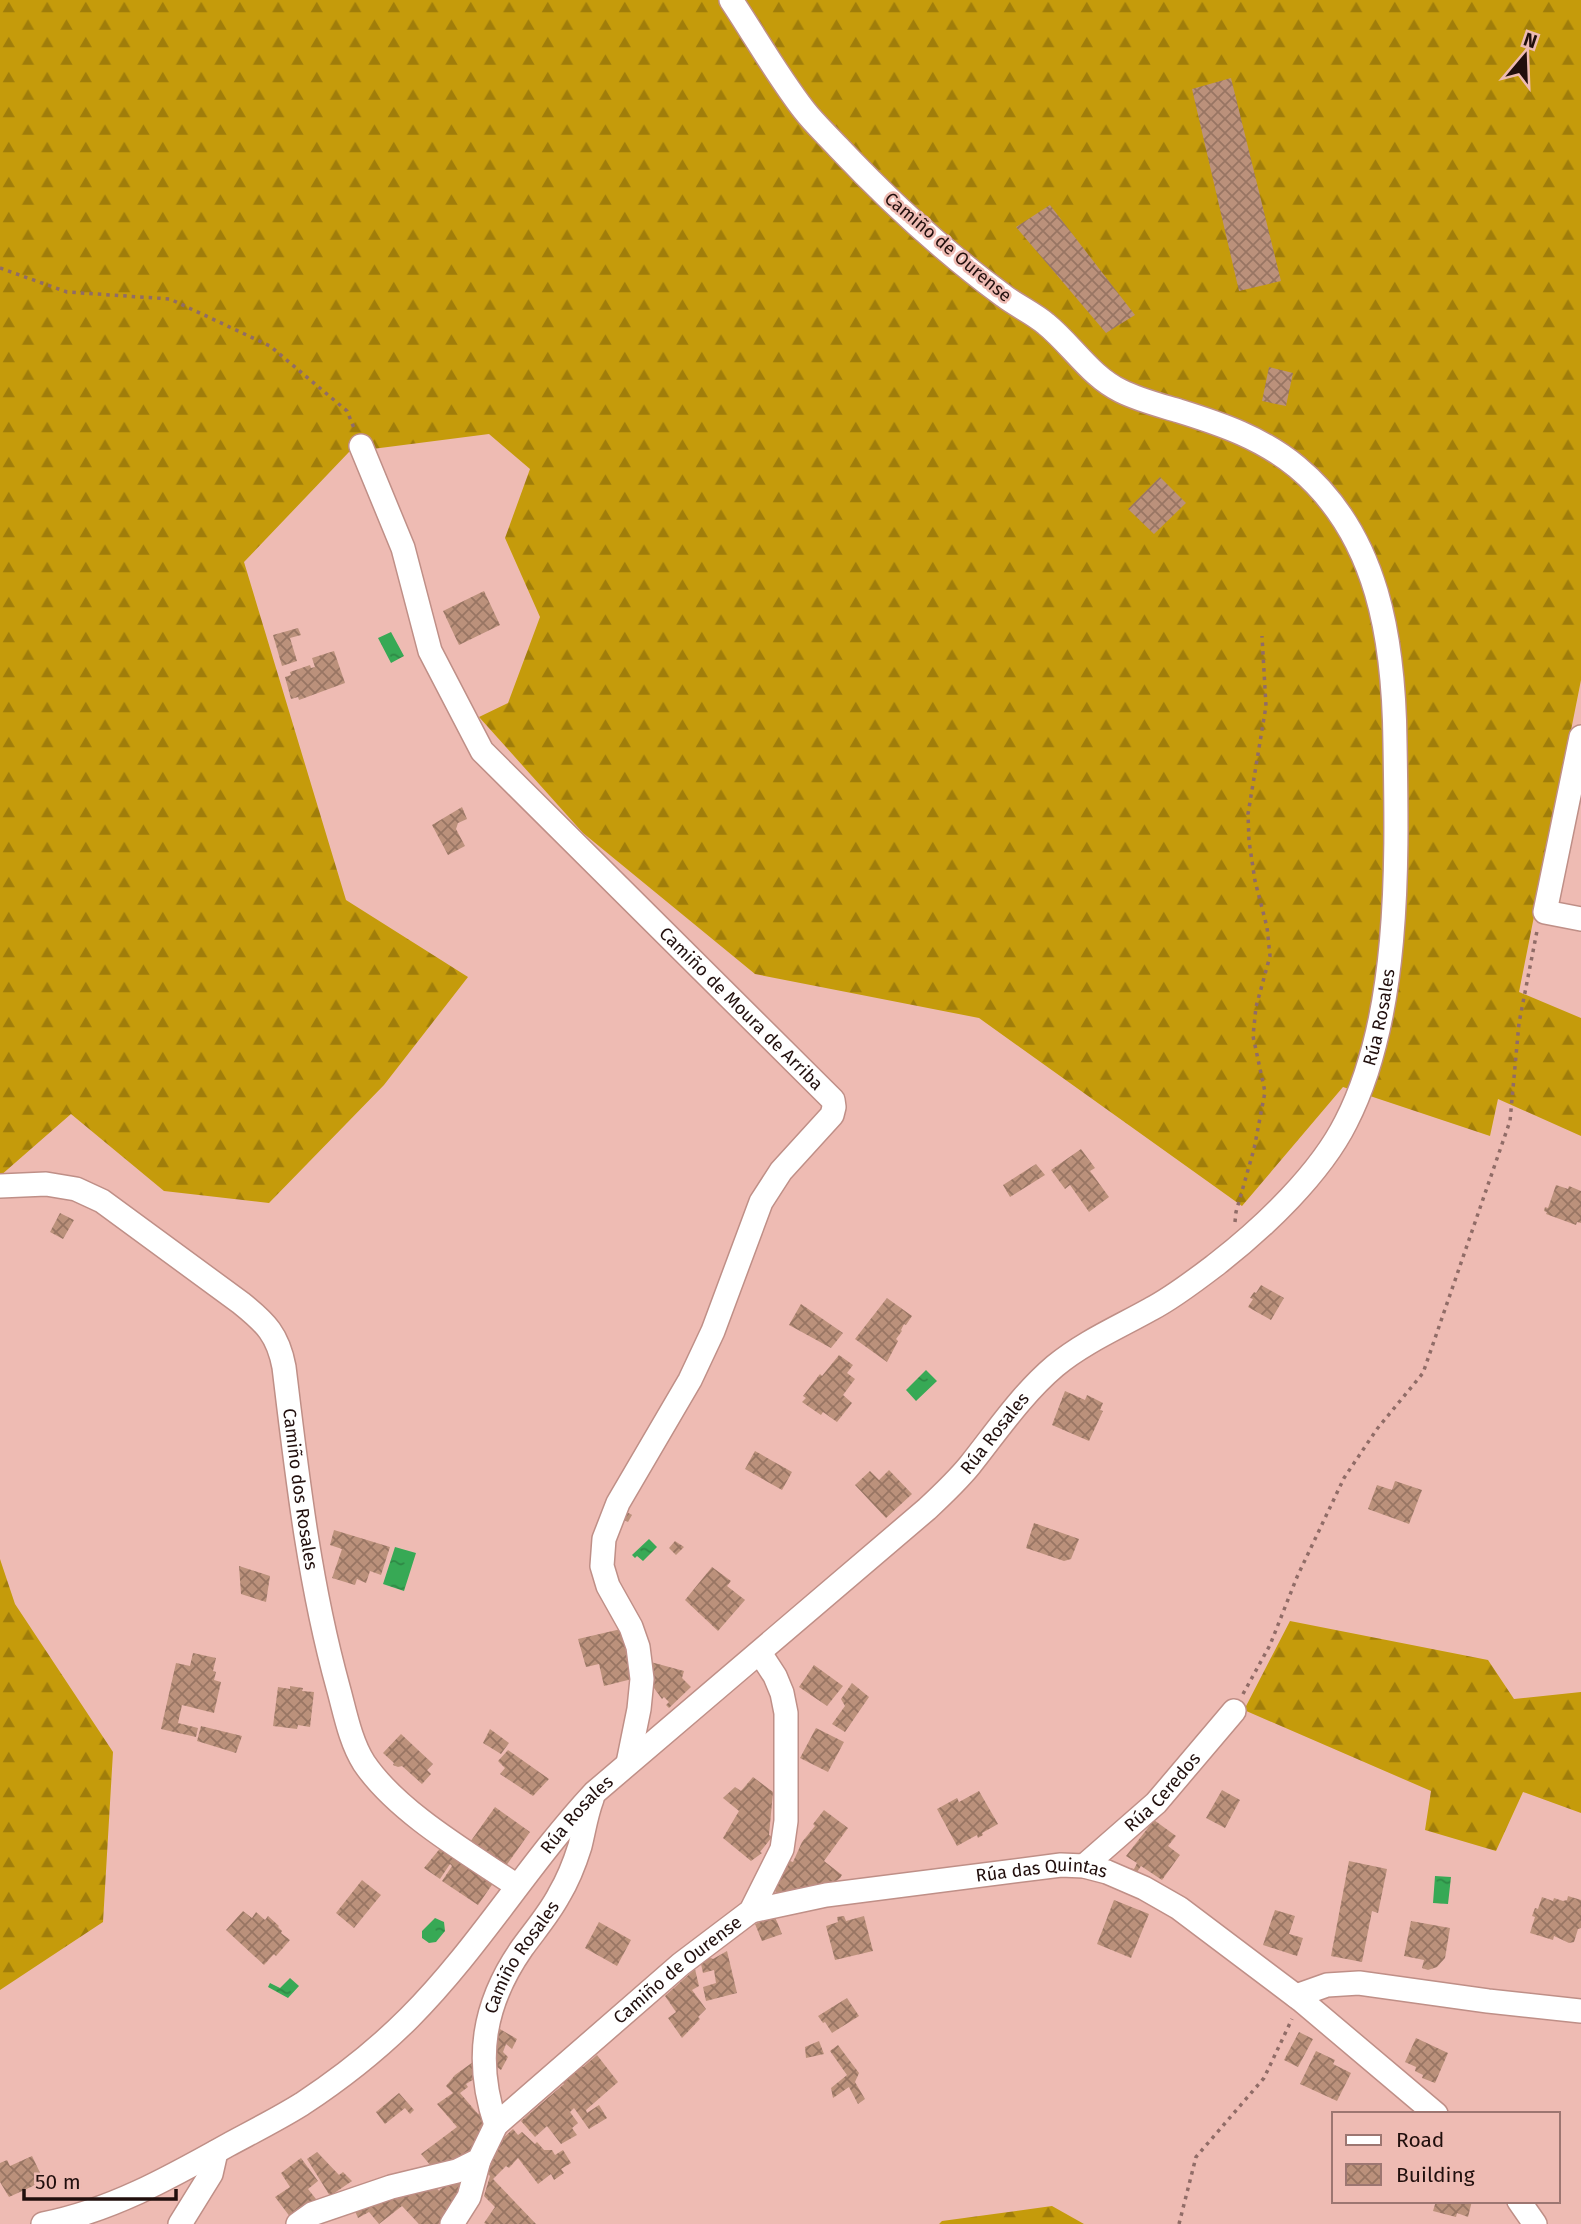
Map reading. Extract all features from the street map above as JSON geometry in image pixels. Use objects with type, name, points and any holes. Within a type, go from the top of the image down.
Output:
[{"type":"street","name":"Camiño de Ourense","points":[[731,0],[805,111],[876,188],[955,258],[1006,298],[1047,325],[1100,378],[1119,390],[1221,424]]},
{"type":"street","name":"Rúa Rosales","points":[[44,2224],[112,2204],[166,2180],[301,2104],[359,2062],[418,2008],[459,1961],[563,1826],[594,1793],[928,1509],[965,1471],[1030,1388],[1060,1362],[1103,1334],[1158,1306],[1220,1262],[1289,1199],[1322,1161],[1347,1121],[1365,1075],[1379,1022],[1389,963],[1397,848],[1394,686],[1379,603],[1358,540],[1329,498],[1295,465],[1258,440],[1221,424]]},
{"type":"street","name":"Camiño de Moura de Arriba","points":[[361,446],[403,548],[430,651],[482,751],[833,1100],[832,1115],[781,1171],[761,1202],[713,1331],[690,1380],[618,1503],[604,1539],[602,1566],[608,1586],[631,1627],[638,1647],[642,1679],[628,1763]]},
{"type":"street","points":[[1581,737],[1545,912],[1581,919]]},
{"type":"street","name":"Camiño dos Rosales","points":[[0,1186],[46,1184],[76,1189],[102,1201],[241,1303],[262,1320],[275,1336],[285,1367],[312,1579],[329,1656],[351,1732],[364,1762],[398,1799],[429,1825],[517,1886]]},
{"type":"street","name":"Camiño de Ourense","points":[[496,2125],[681,1964],[751,1910],[782,1849],[786,1821],[786,1713],[775,1676],[760,1653]]},
{"type":"street","name":"Rúa Ceredos","points":[[1084,1866],[1156,1803],[1234,1711]]},
{"type":"street","name":"Camiño Rosales","points":[[496,2125],[485,2078],[484,2046],[490,2012],[510,1967],[559,1895],[580,1846],[585,1817],[594,1793]]},
{"type":"street","name":"Rúa das Quintas","points":[[751,1910],[826,1895],[1061,1865],[1084,1866],[1107,1872],[1144,1888],[1179,1908],[1298,1998],[1434,2112]]},
{"type":"street","points":[[1298,1998],[1327,1984],[1359,1983],[1581,2011]]},
{"type":"street","points":[[452,2224],[469,2197],[479,2160],[496,2125]]},
{"type":"street","points":[[180,2224],[212,2174],[216,2152]]},
{"type":"street","points":[[298,2224],[312,2214],[391,2187],[457,2171],[479,2160]]},
{"type":"street","points":[[1520,2203],[1535,2224]]},
{"type":"path","points":[[0,268],[67,292],[170,299],[270,346],[346,411],[361,446]]},
{"type":"path","points":[[1234,1249],[1236,1212],[1254,1149],[1265,1092],[1253,1035],[1256,1007],[1270,956],[1267,928],[1255,881],[1248,814],[1266,706],[1262,636]]},
{"type":"path","points":[[1234,1711],[1270,1645],[1297,1577],[1345,1478],[1377,1429],[1423,1373],[1510,1121],[1519,1023],[1535,938],[1545,912]]},
{"type":"path","points":[[1179,2224],[1196,2157],[1264,2078],[1298,1998]]},
{"type":"green space","points":[[0,0],[1581,0],[1581,680],[1519,992],[1581,1018],[1581,1136],[1498,1099],[1490,1136],[1343,1087],[1242,1206],[979,1018],[755,974],[583,833],[479,717],[508,703],[540,617],[505,538],[530,469],[489,434],[349,452],[244,562],[346,900],[468,977],[384,1085],[269,1203],[164,1191],[71,1114],[0,1176]]},
{"type":"green space","points":[[0,1559],[15,1604],[113,1752],[103,1922],[0,1990]]},
{"type":"green space","points":[[1290,1621],[1488,1660],[1514,1699],[1581,1692],[1581,1813],[1523,1792],[1496,1851],[1425,1830],[1431,1791],[1244,1710]]},
{"type":"green space","points":[[1052,2206],[1084,2224],[939,2224],[942,2221]]},
{"type":"water","points":[[391,632],[404,656],[391,663],[378,638]]},
{"type":"water","points":[[926,1370],[937,1381],[916,1401],[906,1390]]},
{"type":"water","points":[[649,1539],[657,1547],[643,1561],[637,1556],[635,1558],[632,1555]]},
{"type":"water","points":[[395,1547],[416,1553],[404,1591],[383,1584]]},
{"type":"water","points":[[1435,1876],[1451,1877],[1448,1904],[1433,1903]]},
{"type":"water","points":[[435,1918],[444,1922],[445,1931],[436,1942],[429,1943],[422,1938],[422,1931]]},
{"type":"water","points":[[290,1978],[299,1986],[288,1998],[268,1987],[270,1983],[280,1988]]},
{"type":"building","points":[[1231,78],[1281,281],[1239,291],[1192,89]]},
{"type":"building","points":[[1050,205],[1135,315],[1106,333],[1016,227]]},
{"type":"building","points":[[1269,367],[1293,373],[1286,406],[1262,401]]},
{"type":"building","points":[[1160,477],[1186,503],[1154,534],[1128,509]]},
{"type":"building","points":[[484,591],[500,625],[459,645],[443,611]]},
{"type":"building","points":[[298,628],[301,635],[290,638],[297,661],[282,666],[273,635]]},
{"type":"building","points":[[334,651],[345,683],[299,700],[298,697],[291,699],[285,677],[291,675],[290,672],[310,665],[311,668],[315,667],[312,658]]},
{"type":"building","points":[[462,807],[467,819],[458,823],[456,829],[465,846],[448,855],[432,825]]},
{"type":"building","points":[[1081,1149],[1095,1168],[1090,1171],[1109,1197],[1089,1212],[1070,1185],[1065,1189],[1051,1170]]},
{"type":"building","points":[[1036,1164],[1045,1175],[1010,1197],[1003,1185]]},
{"type":"building","points":[[1556,1185],[1581,1191],[1581,1223],[1577,1222],[1576,1225],[1544,1211],[1545,1207],[1548,1208]]},
{"type":"building","points":[[60,1213],[74,1220],[63,1239],[50,1232]]},
{"type":"building","points":[[1261,1285],[1284,1298],[1271,1320],[1248,1307],[1253,1299],[1250,1298]]},
{"type":"building","points":[[887,1298],[912,1316],[906,1325],[904,1324],[887,1362],[855,1339]]},
{"type":"building","points":[[801,1304],[843,1333],[831,1348],[789,1325]]},
{"type":"building","points":[[839,1355],[853,1365],[847,1373],[855,1379],[843,1395],[852,1403],[837,1422],[802,1402],[806,1398],[803,1396],[820,1374],[822,1376]]},
{"type":"building","points":[[1065,1391],[1085,1400],[1087,1395],[1103,1403],[1100,1410],[1103,1411],[1089,1441],[1052,1425]]},
{"type":"building","points":[[755,1451],[792,1472],[782,1490],[745,1469]]},
{"type":"building","points":[[889,1470],[912,1494],[886,1518],[855,1485],[870,1471],[879,1480]]},
{"type":"building","points":[[1395,1481],[1422,1490],[1409,1524],[1368,1509],[1377,1485],[1392,1490]]},
{"type":"building","points":[[625,1511],[632,1515],[628,1522],[620,1518]]},
{"type":"building","points":[[1034,1523],[1079,1539],[1071,1559],[1064,1561],[1026,1548]]},
{"type":"building","points":[[334,1530],[390,1547],[381,1575],[370,1571],[366,1583],[357,1579],[355,1585],[332,1578],[342,1549],[330,1545]]},
{"type":"building","points":[[675,1541],[684,1547],[676,1555],[669,1548]]},
{"type":"building","points":[[239,1566],[270,1576],[266,1602],[241,1594]]},
{"type":"building","points":[[712,1567],[731,1581],[727,1586],[745,1600],[718,1631],[685,1600]]},
{"type":"building","points":[[621,1629],[632,1679],[604,1686],[599,1664],[586,1667],[578,1639]]},
{"type":"building","points":[[193,1653],[216,1658],[214,1680],[221,1682],[214,1713],[182,1705],[178,1723],[198,1728],[196,1737],[161,1729],[176,1663],[190,1666]]},
{"type":"building","points":[[647,1661],[684,1671],[682,1678],[691,1687],[669,1708],[666,1705],[669,1702],[664,1697],[662,1699],[649,1681]]},
{"type":"building","points":[[814,1665],[843,1686],[827,1706],[799,1687]]},
{"type":"building","points":[[852,1683],[869,1697],[845,1732],[832,1724],[845,1706],[841,1699]]},
{"type":"building","points":[[290,1686],[314,1692],[310,1727],[298,1725],[297,1729],[273,1726],[278,1687],[290,1689]]},
{"type":"building","points":[[201,1726],[242,1736],[236,1753],[197,1741]]},
{"type":"building","points":[[816,1728],[844,1742],[828,1772],[800,1758]]},
{"type":"building","points":[[490,1729],[509,1743],[501,1754],[483,1743]]},
{"type":"building","points":[[401,1734],[433,1764],[427,1770],[431,1774],[422,1784],[402,1766],[393,1765],[383,1753]]},
{"type":"building","points":[[508,1750],[549,1779],[533,1796],[500,1774],[505,1768],[498,1761]]},
{"type":"building","points":[[753,1777],[773,1792],[769,1835],[772,1837],[760,1852],[762,1853],[751,1861],[723,1838],[739,1811],[723,1798],[735,1787],[741,1791]]},
{"type":"building","points":[[1222,1790],[1240,1800],[1225,1828],[1206,1818]]},
{"type":"building","points":[[979,1791],[998,1824],[978,1838],[977,1835],[957,1846],[937,1809],[957,1798],[959,1802]]},
{"type":"building","points":[[495,1807],[530,1832],[503,1870],[468,1845]]},
{"type":"building","points":[[824,1810],[848,1828],[824,1861],[842,1875],[835,1882],[816,1885],[818,1887],[781,1897],[772,1888],[790,1861],[793,1862],[802,1842]]},
{"type":"building","points":[[1154,1820],[1176,1836],[1168,1846],[1180,1855],[1162,1880],[1141,1866],[1135,1875],[1128,1872],[1130,1868],[1134,1869],[1137,1863],[1126,1856]]},
{"type":"building","points":[[442,1846],[496,1879],[478,1905],[442,1881],[452,1866],[450,1864],[440,1879],[424,1868]]},
{"type":"building","points":[[1349,1861],[1387,1869],[1378,1913],[1372,1911],[1362,1962],[1331,1956]]},
{"type":"building","points":[[362,1880],[381,1895],[354,1928],[336,1913]]},
{"type":"building","points":[[1568,1896],[1581,1900],[1581,1928],[1578,1929],[1574,1942],[1569,1943],[1554,1936],[1553,1940],[1530,1933],[1535,1917],[1532,1916],[1542,1897],[1563,1901],[1567,1900]]},
{"type":"building","points":[[1114,1900],[1149,1914],[1131,1958],[1097,1944]]},
{"type":"building","points":[[1275,1910],[1295,1916],[1289,1934],[1303,1938],[1297,1956],[1263,1945]]},
{"type":"building","points":[[243,1911],[252,1918],[256,1912],[265,1920],[268,1916],[290,1940],[264,1965],[226,1930]]},
{"type":"building","points":[[844,1916],[846,1921],[864,1916],[873,1951],[835,1960],[826,1926],[838,1922],[837,1917]]},
{"type":"building","points":[[775,1917],[782,1934],[762,1941],[755,1924]]},
{"type":"building","points":[[1411,1921],[1450,1928],[1445,1958],[1437,1967],[1428,1970],[1422,1968],[1424,1960],[1404,1956]]},
{"type":"building","points":[[599,1922],[631,1940],[617,1966],[585,1948]]},
{"type":"building","points":[[727,1951],[737,1993],[706,2001],[703,1987],[716,1983],[714,1970],[703,1973],[701,1964],[707,1957],[713,1959]]},
{"type":"building","points":[[695,1969],[699,1986],[692,1990],[706,2009],[682,2038],[668,2018],[676,2012],[665,1996]]},
{"type":"building","points":[[847,1998],[859,2016],[832,2033],[818,2016]]},
{"type":"building","points":[[493,2025],[517,2039],[512,2049],[506,2044],[503,2052],[508,2057],[501,2070],[487,2060]]},
{"type":"building","points":[[1299,2032],[1313,2039],[1298,2067],[1284,2060]]},
{"type":"building","points":[[1416,2038],[1448,2053],[1435,2083],[1422,2078],[1423,2075],[1415,2071],[1416,2067],[1405,2062]]},
{"type":"building","points":[[819,2041],[824,2054],[806,2058],[805,2047]]},
{"type":"building","points":[[838,2045],[859,2073],[855,2082],[865,2099],[858,2104],[849,2087],[833,2098],[831,2088],[847,2075],[830,2051]]},
{"type":"building","points":[[1316,2051],[1335,2060],[1333,2064],[1351,2073],[1337,2101],[1300,2084]]},
{"type":"building","points":[[597,2055],[618,2082],[586,2110],[587,2113],[599,2105],[607,2118],[589,2129],[574,2108],[570,2112],[578,2123],[572,2128],[577,2135],[561,2144],[547,2126],[535,2137],[521,2121],[564,2084],[562,2082],[581,2065],[583,2067]]},
{"type":"building","points":[[480,2057],[484,2073],[466,2084],[468,2087],[460,2093],[478,2114],[480,2113],[487,2126],[467,2182],[441,2224],[419,2224],[402,2206],[379,2224],[369,2212],[358,2218],[354,2209],[393,2192],[397,2199],[431,2181],[439,2191],[451,2179],[431,2166],[421,2154],[457,2127],[437,2104],[453,2093],[446,2086],[455,2075]]},
{"type":"building","points":[[399,2093],[414,2110],[410,2114],[405,2108],[385,2124],[376,2112]]},
{"type":"building","points":[[513,2129],[518,2135],[522,2132],[535,2144],[537,2142],[544,2150],[552,2150],[555,2155],[563,2150],[571,2163],[561,2169],[564,2173],[554,2180],[551,2174],[538,2184],[518,2158],[509,2168],[506,2166],[493,2179],[536,2224],[486,2224],[484,2223],[495,2207],[484,2196],[490,2176],[486,2176],[486,2159],[497,2142],[499,2145]]},
{"type":"building","points":[[317,2152],[339,2175],[343,2172],[352,2181],[330,2196],[307,2159]]},
{"type":"building","points":[[32,2156],[44,2181],[9,2197],[0,2182],[0,2163],[7,2160],[10,2166]]},
{"type":"building","points":[[301,2158],[318,2181],[308,2189],[320,2204],[291,2218],[275,2197],[290,2187],[281,2173]]},
{"type":"building","points":[[1435,2203],[1472,2203],[1468,2217],[1433,2211]]}]
